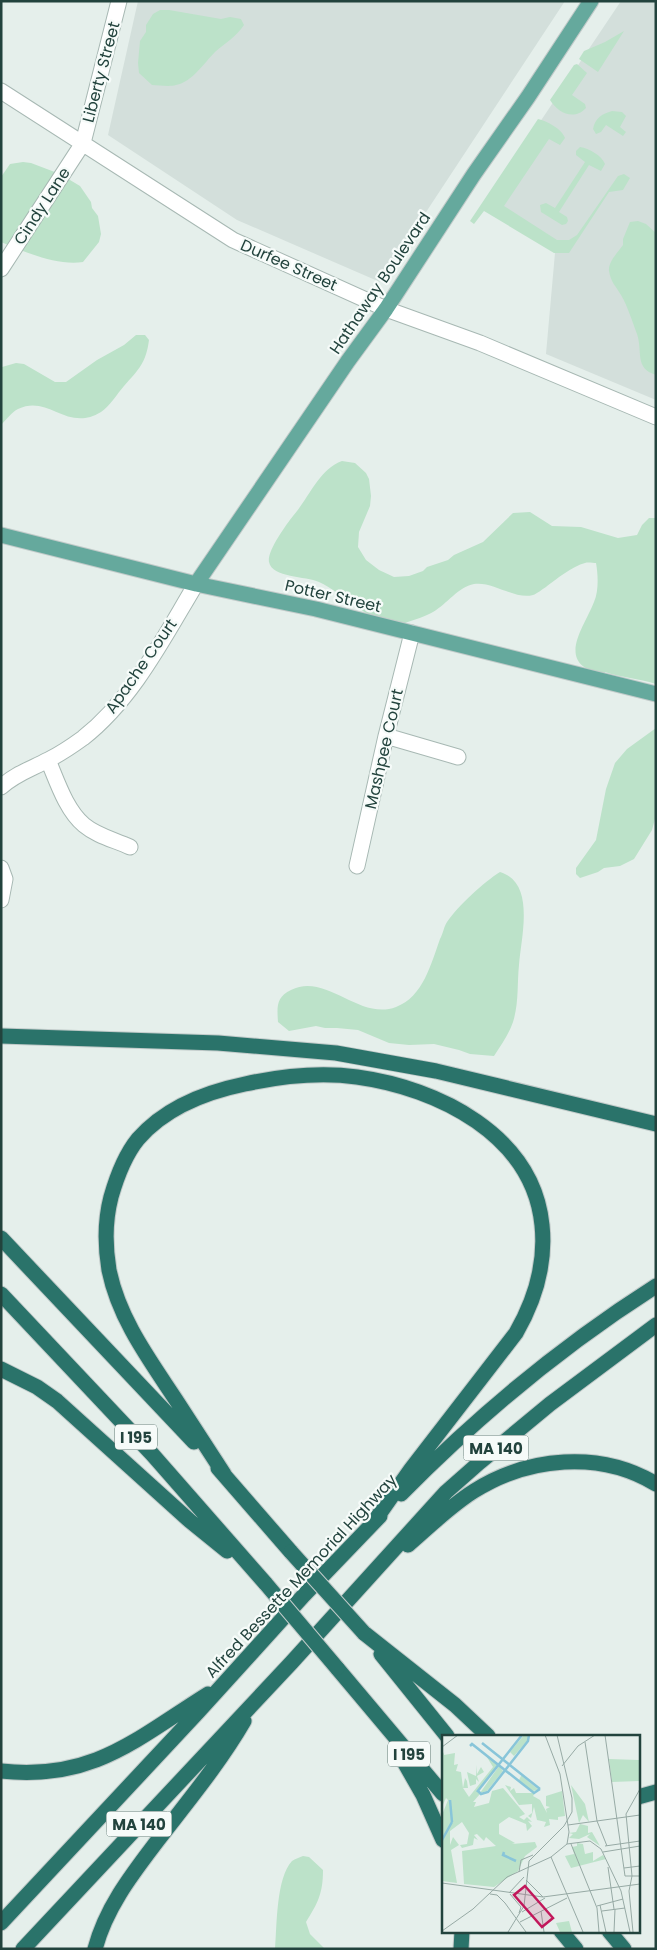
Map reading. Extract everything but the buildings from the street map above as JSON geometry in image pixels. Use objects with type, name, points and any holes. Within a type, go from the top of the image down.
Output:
[{"type":"highway","points":[[1,1036],[226,1044],[336,1053],[426,1069],[656,1124]]},
{"type":"highway","points":[[224,1474],[140,1346],[116,1294],[107,1255],[106,1226],[109,1205],[121,1169],[138,1139],[153,1125],[188,1102],[211,1092],[259,1081],[308,1075],[356,1077],[403,1087],[441,1102],[470,1118],[504,1143],[518,1159],[528,1176],[536,1196],[541,1216],[543,1250],[541,1268],[534,1294],[516,1333],[426,1449],[373,1523]]},
{"type":"highway","name":"I 195","points":[[1,1238],[160,1404],[224,1474],[364,1633],[446,1735]]},
{"type":"highway","name":"Alfred Bessette Memorial Highway","points":[[1,1923],[304,1595],[434,1462],[506,1397],[579,1338],[656,1286]]},
{"type":"highway","name":"I 195","points":[[1,1294],[152,1454],[261,1579],[442,1793]]},
{"type":"highway","name":"MA 140","points":[[23,1949],[256,1700],[420,1520],[480,1462],[586,1375],[656,1325]]},
{"type":"highway","points":[[1,1369],[37,1387],[57,1401],[190,1520],[261,1579]]},
{"type":"highway","points":[[355,1592],[446,1512],[473,1492],[502,1476],[529,1467],[558,1462],[586,1462],[610,1465],[656,1484]]},
{"type":"highway","points":[[364,1633],[455,1706],[487,1735]]},
{"type":"highway","points":[[1,1771],[20,1773],[63,1770],[105,1757],[143,1737],[224,1683]]},
{"type":"highway","points":[[95,1949],[106,1918],[131,1875],[225,1752],[256,1700]]},
{"type":"highway","points":[[375,1714],[412,1774],[442,1838]]},
{"type":"highway","points":[[640,1796],[656,1792]]},
{"type":"highway","points":[[461,1949],[462,1932]]},
{"type":"highway","points":[[562,1932],[576,1949]]},
{"type":"highway","points":[[610,1932],[624,1949]]},
{"type":"main road","name":"Hathaway Boulevard","points":[[196,584],[348,361],[386,309],[474,174],[528,97],[591,1]]},
{"type":"main road","name":"Potter Street","points":[[1,535],[196,584],[316,609],[656,694]]},
{"type":"street","name":"Liberty Street","points":[[83,143],[119,1]]},
{"type":"street","name":"Durfee Street","points":[[1,91],[233,240],[386,309],[480,343],[656,418]]},
{"type":"street","name":"Cindy Lane","points":[[1,270],[83,143]]},
{"type":"street","name":"Apache Court","points":[[1,786],[16,775],[48,760],[84,737],[115,707],[152,656],[196,584]]},
{"type":"street","name":"Mashpee Court","points":[[357,866],[386,736],[412,633]]},
{"type":"street","points":[[386,736],[458,757]]},
{"type":"street","points":[[48,760],[64,798],[83,824],[95,832],[130,847]]},
{"type":"street","points":[[1,868],[5,879],[1,900]]},
{"type":"shaded area","points":[[138,1],[565,1],[380,282],[237,220],[108,135]]},
{"type":"shaded area","points":[[621,1],[656,1],[656,400],[546,354],[555,253],[483,207]]},
{"type":"green space","points":[[160,10],[221,19],[230,17],[241,19],[244,25],[238,33],[215,52],[187,80],[173,86],[152,85],[139,73],[140,41],[146,32],[146,25],[153,14]]},
{"type":"green space","points":[[624,31],[598,72],[579,59],[584,51]]},
{"type":"green space","points":[[577,64],[587,73],[572,95],[585,104],[586,108],[581,112],[571,115],[557,109],[550,100],[574,65]]},
{"type":"green space","points":[[612,111],[622,112],[626,116],[620,127],[626,132],[623,136],[606,125],[601,132],[596,134],[593,129],[597,119]]},
{"type":"green space","points":[[538,119],[554,126],[565,138],[560,145],[549,139],[504,206],[557,240],[569,240],[577,235],[618,176],[624,174],[630,178],[623,190],[609,192],[569,253],[554,253],[484,211],[474,224],[470,221]]},
{"type":"green space","points":[[580,147],[595,153],[605,164],[601,171],[589,165],[559,212],[567,217],[568,221],[562,225],[541,212],[540,205],[546,203],[555,208],[585,162],[576,155],[576,151]]},
{"type":"green space","points":[[31,163],[60,174],[80,186],[91,202],[92,208],[98,216],[101,234],[99,242],[83,262],[73,263],[52,260],[1,242],[1,177],[10,164]]},
{"type":"green space","points":[[638,221],[646,224],[656,233],[656,375],[649,372],[642,364],[637,334],[626,304],[612,281],[609,271],[612,261],[623,245],[623,239],[630,222]]},
{"type":"green space","points":[[136,335],[145,335],[149,340],[144,360],[134,375],[101,412],[89,417],[78,418],[39,406],[29,406],[16,410],[1,425],[2,367],[16,363],[24,364],[55,382],[66,382],[97,360],[124,345]]},
{"type":"green space","points":[[342,461],[355,463],[366,473],[369,479],[370,506],[359,532],[358,547],[366,560],[379,570],[394,577],[409,576],[423,571],[427,567],[448,560],[454,555],[483,542],[513,513],[530,512],[552,526],[581,527],[618,538],[637,535],[642,525],[649,518],[655,518],[656,684],[605,672],[604,674],[589,669],[580,663],[576,654],[576,644],[596,598],[598,582],[596,563],[586,563],[575,567],[533,595],[519,595],[489,585],[474,584],[458,592],[438,609],[420,618],[394,624],[383,621],[361,610],[319,582],[276,571],[271,567],[269,557],[278,538],[321,477],[327,470]]},
{"type":"green space","points":[[656,728],[656,815],[652,830],[634,859],[620,866],[604,868],[580,878],[576,874],[576,868],[596,840],[606,789],[615,763],[627,749]]},
{"type":"green space","points":[[500,872],[511,878],[518,887],[524,912],[515,1015],[505,1039],[494,1056],[470,1054],[434,1044],[409,1045],[389,1043],[358,1030],[316,1026],[289,1031],[278,1022],[278,1003],[282,996],[291,990],[304,986],[330,991],[369,1008],[382,1010],[396,1007],[405,1002],[413,996],[425,979],[447,922],[472,895]]},
{"type":"green space","points":[[303,1856],[309,1857],[323,1870],[319,1898],[306,1922],[310,1934],[325,1949],[275,1949],[278,1903],[283,1879],[292,1861]]}]
